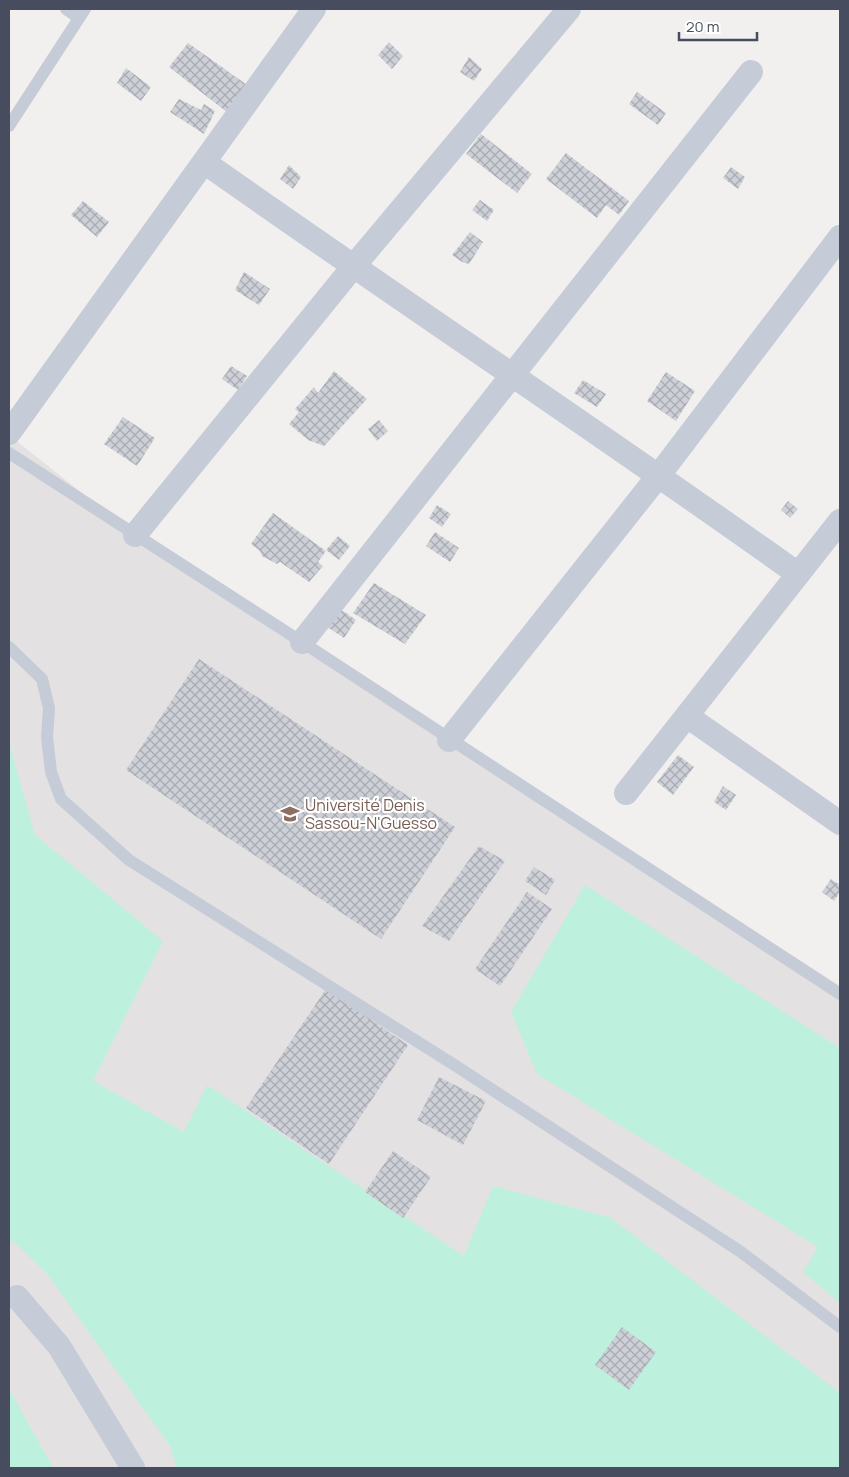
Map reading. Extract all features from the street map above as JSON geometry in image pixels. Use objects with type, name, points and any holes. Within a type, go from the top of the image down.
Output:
[{"type":"street","points":[[9,433],[314,9]]},
{"type":"street","points":[[135,535],[353,267],[569,9]]},
{"type":"street","points":[[302,642],[751,72]]},
{"type":"street","points":[[204,162],[353,267],[659,475],[798,574]]},
{"type":"street","points":[[450,740],[659,475],[840,237]]},
{"type":"street","points":[[626,793],[840,521]]},
{"type":"street","points":[[686,716],[840,823]]},
{"type":"street","points":[[17,1297],[60,1346],[134,1468]]},
{"type":"lane","points":[[9,126],[82,13],[66,9]]},
{"type":"lane","points":[[9,453],[840,994]]},
{"type":"lane","points":[[9,646],[42,679],[48,708],[46,737],[51,772],[61,799],[129,860],[448,1060],[741,1252],[840,1327]]},
{"type":"shaded area","name":"Université Denis Sassou-N'Guesso","points":[[9,435],[135,535],[840,986],[840,1468],[9,1468]]},
{"type":"green space","points":[[9,743],[35,835],[163,941],[93,1081],[184,1132],[207,1085],[464,1256],[493,1186],[611,1218],[840,1393],[840,1468],[177,1468],[170,1446],[48,1275],[12,1240],[9,1245]]},
{"type":"green space","points":[[585,885],[840,1048],[840,1303],[803,1272],[818,1247],[537,1074],[511,1012]]},
{"type":"green space","points":[[9,1389],[53,1468],[9,1468]]},
{"type":"building","points":[[389,42],[403,56],[392,69],[378,55]]},
{"type":"building","points":[[188,43],[250,87],[228,113],[169,67]]},
{"type":"building","points":[[469,57],[482,69],[474,81],[460,72]]},
{"type":"building","points":[[126,68],[151,87],[141,101],[117,83]]},
{"type":"building","points":[[637,92],[666,113],[658,125],[629,104]]},
{"type":"building","points":[[179,99],[201,110],[204,104],[215,111],[204,134],[170,112]]},
{"type":"building","points":[[481,134],[532,174],[517,193],[466,154]]},
{"type":"building","points":[[566,153],[629,201],[619,215],[606,205],[597,218],[546,179]]},
{"type":"building","points":[[289,165],[301,177],[293,189],[280,179]]},
{"type":"building","points":[[731,167],[745,177],[738,189],[723,178]]},
{"type":"building","points":[[480,200],[494,210],[487,221],[472,210]]},
{"type":"building","points":[[83,201],[109,222],[97,237],[71,215]]},
{"type":"building","points":[[470,232],[483,242],[469,264],[462,262],[452,255]]},
{"type":"building","points":[[244,272],[270,289],[259,305],[235,290]]},
{"type":"building","points":[[231,366],[247,376],[238,390],[222,379]]},
{"type":"building","points":[[334,371],[367,399],[324,446],[308,440],[289,424],[299,412],[295,409],[314,387],[318,393]]},
{"type":"building","points":[[666,372],[695,391],[676,421],[647,401]]},
{"type":"building","points":[[583,380],[606,394],[597,407],[574,393]]},
{"type":"building","points":[[123,417],[155,438],[137,466],[104,444]]},
{"type":"building","points":[[379,420],[388,431],[377,441],[368,429]]},
{"type":"building","points":[[788,501],[798,509],[790,518],[781,510]]},
{"type":"building","points":[[437,505],[451,514],[442,527],[429,518]]},
{"type":"building","points":[[273,513],[326,551],[318,562],[323,566],[309,582],[280,562],[277,564],[262,556],[260,551],[251,544]]},
{"type":"building","points":[[435,532],[459,548],[450,562],[426,546]]},
{"type":"building","points":[[338,536],[350,546],[339,560],[326,550]]},
{"type":"building","points":[[374,583],[426,615],[405,644],[353,613]]},
{"type":"building","points":[[336,606],[356,620],[344,638],[324,625]]},
{"type":"building","points":[[199,659],[455,827],[381,939],[126,770]]},
{"type":"building","points":[[678,755],[694,767],[673,795],[657,782]]},
{"type":"building","points":[[723,786],[736,795],[726,810],[714,802]]},
{"type":"building","points":[[479,846],[505,861],[449,941],[422,926]]},
{"type":"building","points":[[534,867],[555,880],[546,895],[525,881]]},
{"type":"building","points":[[831,879],[840,885],[840,892],[834,901],[822,892]]},
{"type":"building","points":[[527,892],[552,909],[500,986],[475,969]]},
{"type":"building","points":[[326,989],[408,1045],[329,1164],[246,1108]]},
{"type":"building","points":[[439,1077],[486,1101],[463,1145],[417,1120]]},
{"type":"building","points":[[393,1151],[431,1177],[403,1218],[365,1192]]},
{"type":"building","points":[[622,1327],[656,1352],[629,1390],[595,1365]]},
{"type":"place","name":"Université Denis Sassou-N'Guesso","points":[[290,814]]}]
